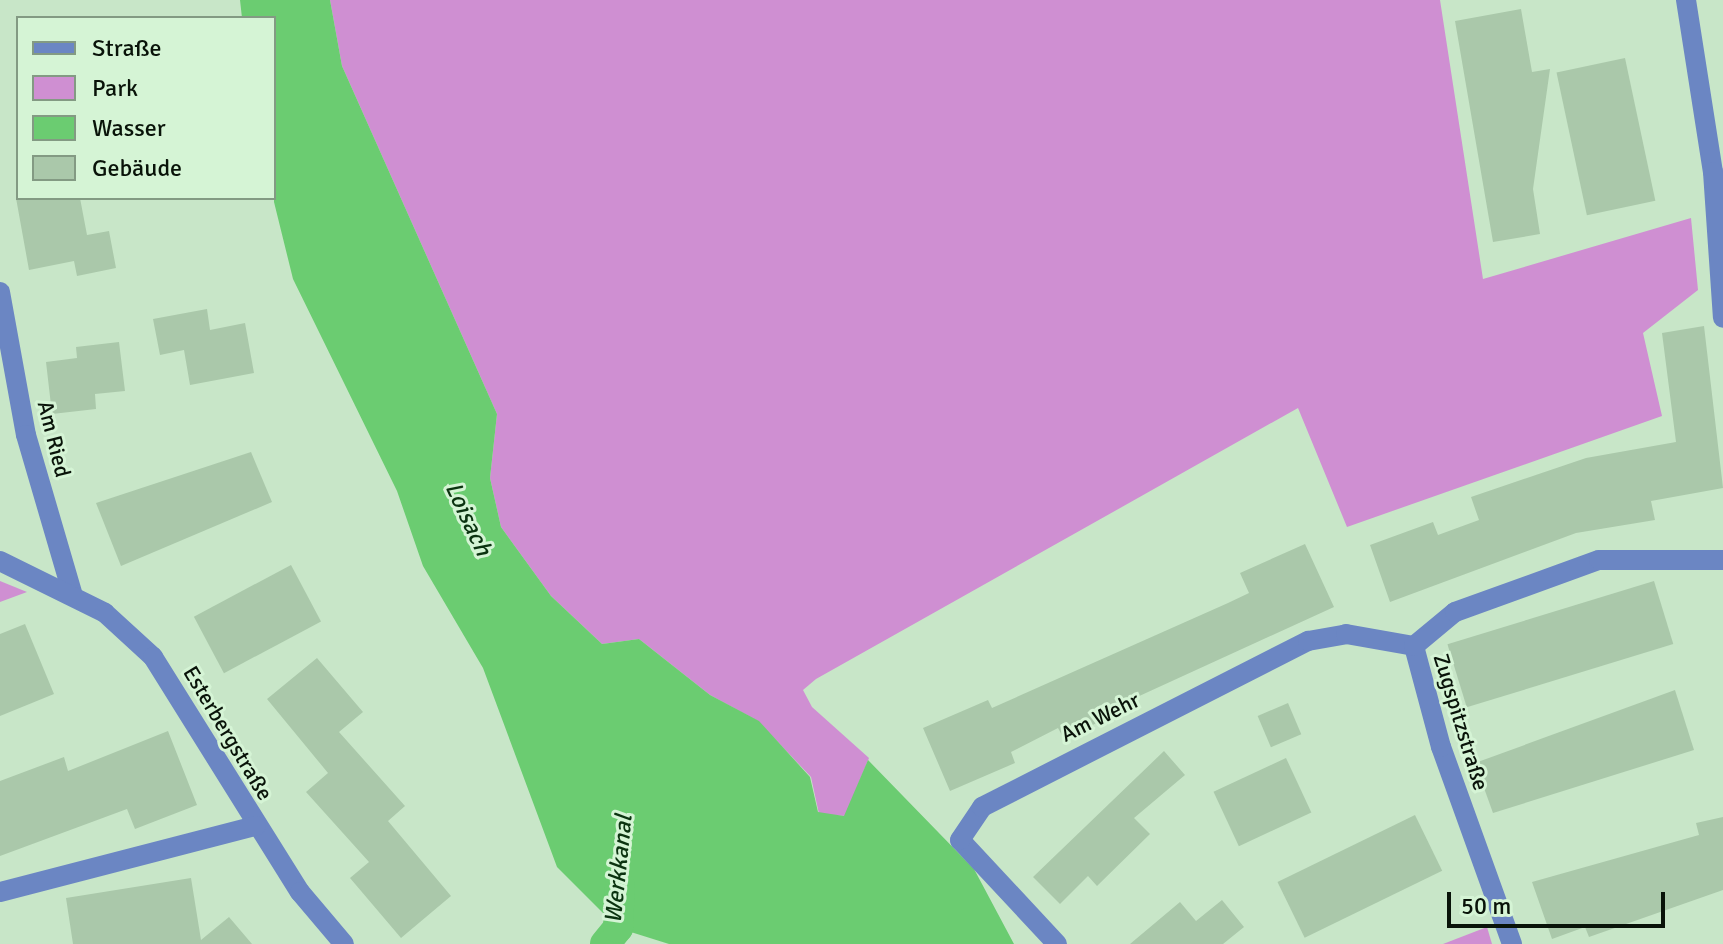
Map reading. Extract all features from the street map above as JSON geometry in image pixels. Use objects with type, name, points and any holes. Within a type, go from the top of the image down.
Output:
[{"type":"street","points":[[1686,0],[1713,172],[1723,318]]},
{"type":"street","name":"Am Ried","points":[[0,292],[26,435],[73,596]]},
{"type":"street","name":"Zugspitzstraße","points":[[1512,944],[1441,747],[1414,646],[1455,612],[1599,560],[1723,560]]},
{"type":"street","name":"Esterbergstraße","points":[[0,561],[73,596],[153,657],[256,826],[344,944]]},
{"type":"street","name":"Am Wehr","points":[[1057,944],[960,840],[982,807],[1308,641],[1346,634],[1414,646]]},
{"type":"street","name":"Esterbergstraße","points":[[0,892],[256,826]]},
{"type":"green space","points":[[330,0],[1440,0],[1483,279],[1691,218],[1698,290],[1643,333],[1662,416],[1347,527],[1298,408],[816,679],[803,690],[812,707],[869,758],[845,816],[819,814],[811,777],[758,721],[710,695],[639,639],[602,644],[551,596],[501,527],[490,478],[497,414],[342,66]]},
{"type":"green space","points":[[0,581],[27,592],[0,602]]},
{"type":"green space","points":[[1487,927],[1492,944],[1443,944]]},
{"type":"water","name":"Loisach","points":[[240,0],[330,0],[342,66],[497,414],[490,478],[501,527],[551,596],[602,644],[639,639],[710,695],[759,721],[810,777],[818,812],[844,816],[868,760],[974,869],[1014,944],[669,944],[618,928],[557,867],[483,668],[423,566],[397,491],[293,279],[274,202],[276,16],[242,16]]},
{"type":"building","points":[[1521,9],[1532,72],[1550,69],[1533,189],[1540,234],[1493,242],[1455,21]]},
{"type":"building","points":[[1625,58],[1655,201],[1587,215],[1557,73]]},
{"type":"building","points":[[16,200],[80,200],[87,235],[109,231],[116,268],[77,276],[74,261],[29,270]]},
{"type":"building","points":[[207,309],[210,330],[245,323],[254,373],[190,385],[184,350],[160,355],[153,319]]},
{"type":"building","points":[[1704,326],[1723,488],[1651,501],[1655,520],[1576,533],[1390,602],[1370,545],[1433,522],[1438,535],[1479,520],[1471,497],[1586,458],[1676,442],[1662,333]]},
{"type":"building","points":[[119,342],[125,391],[95,394],[96,409],[52,414],[46,362],[77,358],[76,347]]},
{"type":"building","points":[[251,452],[272,502],[121,566],[96,503]]},
{"type":"building","points":[[1305,544],[1334,607],[1124,703],[1127,708],[1064,739],[1058,728],[1011,752],[1015,763],[950,791],[923,728],[988,700],[992,708],[1249,593],[1240,573]]},
{"type":"building","points":[[291,565],[321,622],[224,673],[194,617]]},
{"type":"building","points":[[1654,581],[1673,644],[1467,707],[1447,644]]},
{"type":"building","points":[[25,624],[54,694],[0,716],[0,634]]},
{"type":"building","points":[[317,658],[363,712],[339,732],[405,806],[388,821],[451,896],[401,938],[350,878],[369,862],[306,792],[328,773],[267,699]]},
{"type":"building","points":[[1675,690],[1694,750],[1493,813],[1475,763]]},
{"type":"building","points":[[1288,703],[1301,734],[1271,747],[1258,716]]},
{"type":"building","points":[[168,731],[197,805],[135,829],[127,809],[0,856],[0,781],[64,757],[68,771]]},
{"type":"building","points":[[1164,751],[1185,775],[1134,818],[1150,834],[1097,886],[1088,876],[1060,904],[1033,877]]},
{"type":"building","points":[[1286,758],[1311,812],[1239,846],[1213,792]]},
{"type":"building","points":[[1415,815],[1442,871],[1305,938],[1277,882]]},
{"type":"building","points":[[1723,817],[1723,890],[1589,937],[1585,927],[1552,939],[1532,882],[1699,835],[1696,823]]},
{"type":"building","points":[[191,878],[201,940],[229,917],[252,944],[73,944],[66,898]]},
{"type":"building","points":[[1222,900],[1244,927],[1223,944],[1130,944],[1180,902],[1196,921]]},
{"type":"waterway","name":"Werkkanal","points":[[605,944],[618,928],[620,886]]}]
